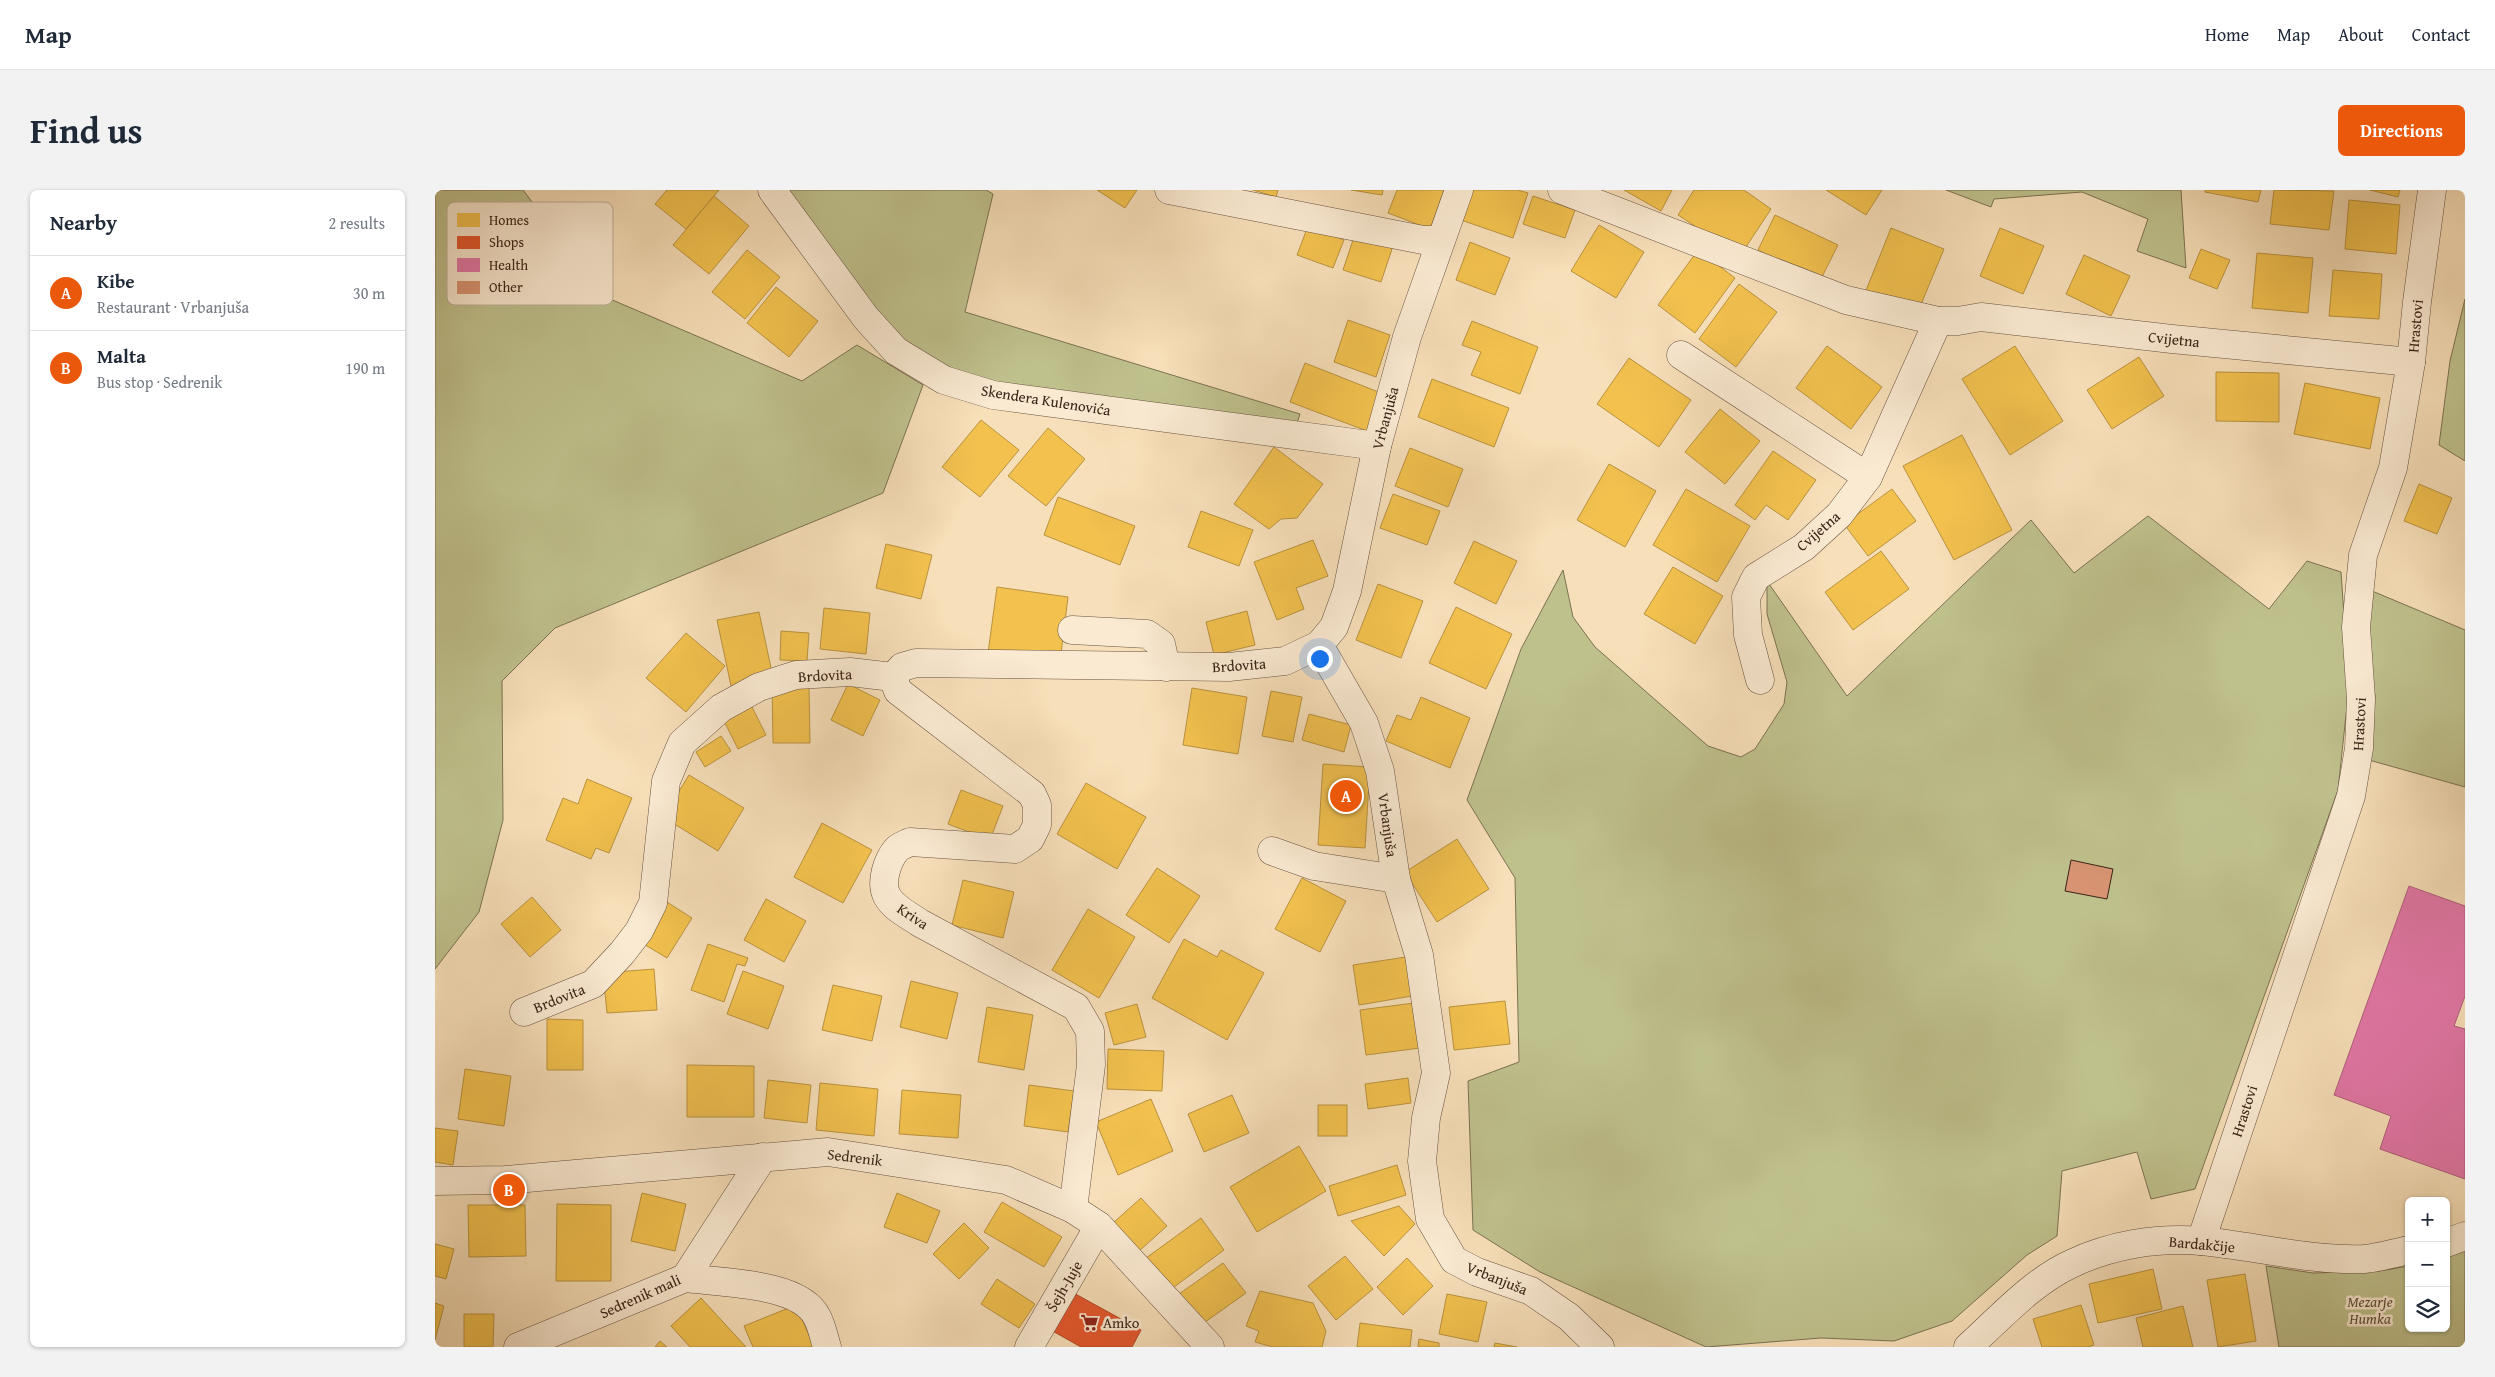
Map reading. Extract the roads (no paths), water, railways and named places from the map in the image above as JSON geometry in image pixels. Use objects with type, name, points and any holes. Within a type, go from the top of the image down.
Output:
[{"type":"street","name":"Skendera Kulenovića","points":[[772,190],[865,318],[895,351],[944,380],[993,395],[1377,446]]},
{"type":"street","points":[[1169,190],[1423,240],[1440,240]]},
{"type":"street","name":"Vrbanjuša","points":[[1459,190],[1407,337],[1377,446],[1347,591],[1334,627],[1319,645],[1364,723],[1380,770],[1396,879],[1419,955],[1436,1073],[1426,1118],[1422,1161],[1430,1219],[1454,1260],[1477,1272],[1531,1291],[1569,1317],[1599,1347]]},
{"type":"street","name":"Cvijetna","points":[[1562,190],[1846,300],[1938,321],[1958,321],[1981,317],[2172,339],[2411,362]]},
{"type":"street","name":"Hrastovi","points":[[2201,1241],[2351,796],[2359,748],[2361,699],[2356,627],[2363,555],[2393,468],[2411,362],[2432,190]]},
{"type":"street","name":"Cvijetna","points":[[1760,680],[1748,635],[1746,597],[1756,577],[1804,547],[1839,515],[1868,477],[1938,321]]},
{"type":"street","points":[[1681,355],[1868,477]]},
{"type":"street","points":[[1072,630],[1147,634],[1161,644],[1166,667]]},
{"type":"street","name":"Brdovita","points":[[524,1012],[593,984],[639,931],[653,903],[666,780],[682,743],[721,708],[759,687],[796,675],[850,672],[893,677],[902,667],[916,663],[1229,667],[1285,662],[1319,645]]},
{"type":"street","name":"Kriva","points":[[893,677],[898,691],[1032,794],[1037,806],[1037,825],[1030,839],[1015,849],[910,842],[897,848],[889,862],[884,879],[886,895],[897,908],[920,923],[1076,1008],[1090,1032],[1091,1065],[1073,1209]]},
{"type":"street","points":[[1272,850],[1314,866],[1396,879]]},
{"type":"street","name":"Sedrenik","points":[[435,1181],[505,1180],[828,1152],[1006,1180],[1073,1209],[1099,1226],[1210,1347]]},
{"type":"street","name":"Sedrenik mali","points":[[518,1347],[685,1278],[763,1157]]},
{"type":"street","name":"Šejh-Juje","points":[[1029,1347],[1099,1226]]},
{"type":"street","points":[[2449,1242],[2465,1236]]},
{"type":"street","name":"Bardakčije","points":[[1968,1347],[2040,1282],[2070,1264],[2094,1254],[2122,1247],[2164,1240],[2201,1241],[2289,1255],[2365,1258],[2405,1251]]},
{"type":"street","points":[[685,1278],[782,1290],[803,1301],[817,1316],[827,1347]]},
{"type":"place","name":"Kibe","points":[[1346,796]]},
{"type":"place","name":"Malta","points":[[509,1190]]},
{"type":"place","name":"Amko","points":[[1089,1322]]},
{"type":"park label","name":"Mezarje Humka","points":[[2370,1310]]}]
